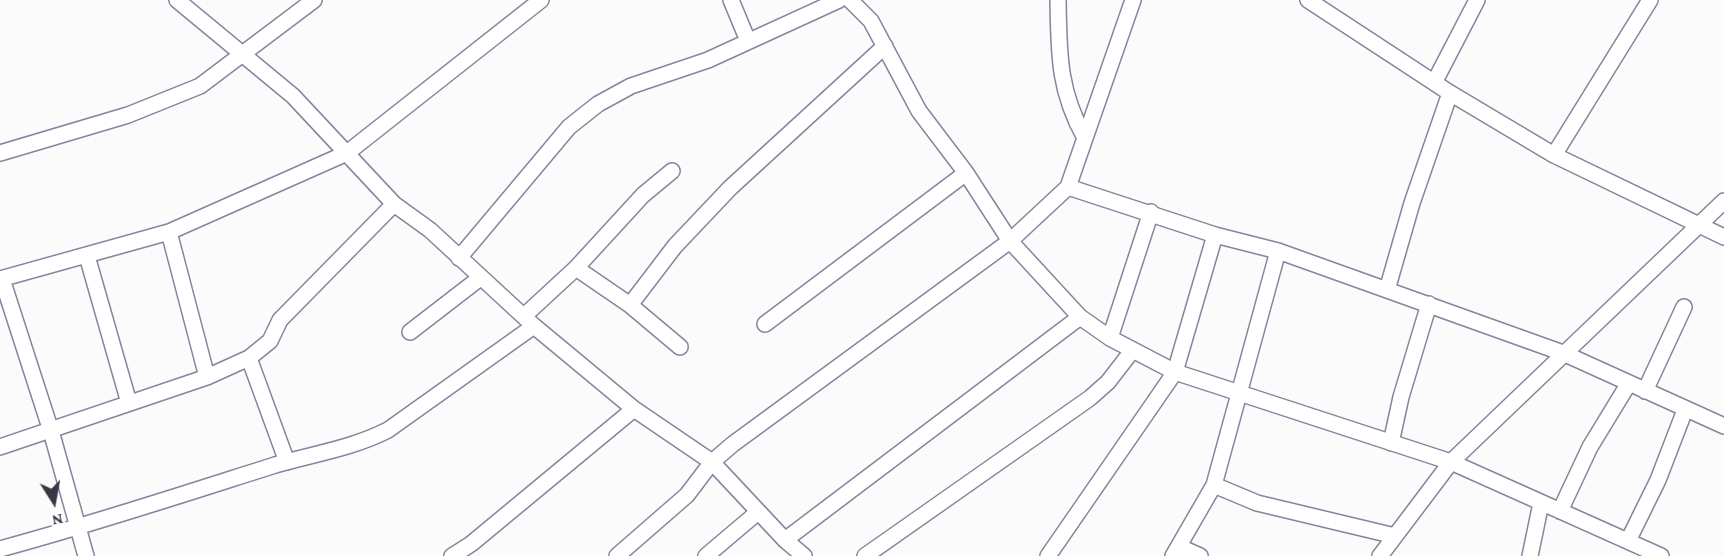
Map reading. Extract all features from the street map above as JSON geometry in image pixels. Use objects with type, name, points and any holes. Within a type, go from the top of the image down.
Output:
[{"type":"street","points":[[177,0],[292,96],[394,204],[430,231],[529,321],[634,409],[712,462],[785,540],[804,556]]},
{"type":"street","points":[[0,153],[128,115],[200,86],[314,0]]},
{"type":"street","points":[[86,556],[51,431],[1,279],[169,232],[347,153],[542,0]]},
{"type":"street","points":[[731,0],[748,41]]},
{"type":"street","points":[[459,258],[569,127],[598,104],[631,86],[708,60],[839,0]]},
{"type":"street","points":[[849,0],[871,21],[919,111],[966,173],[1010,241],[1080,317],[1110,338],[1175,372],[1240,396],[1450,462],[1661,556]]},
{"type":"street","points":[[1058,0],[1058,54],[1062,84],[1073,117],[1085,138]]},
{"type":"street","points":[[617,556],[687,495],[712,462],[733,444],[1010,241],[1068,187],[1133,0]]},
{"type":"street","points":[[1308,0],[1435,81],[1450,93],[1554,154],[1724,237]]},
{"type":"street","points":[[1435,81],[1476,0]]},
{"type":"street","points":[[1554,154],[1647,1]]},
{"type":"street","points":[[630,305],[675,246],[730,188],[885,46]]},
{"type":"street","points":[[1388,290],[1412,203],[1450,93]]},
{"type":"street","points":[[0,549],[78,528],[287,462],[371,439],[388,430],[529,321],[643,195],[672,171]]},
{"type":"street","points":[[765,324],[966,173]]},
{"type":"street","points":[[1068,187],[1151,212],[1215,235],[1278,251],[1429,304],[1563,353],[1724,426]]},
{"type":"street","points":[[1380,556],[1450,462],[1724,201]]},
{"type":"street","points":[[0,447],[207,377],[249,358],[270,341],[280,320],[394,204]]},
{"type":"street","points":[[1110,338],[1151,212]]},
{"type":"street","points":[[169,232],[207,377]]},
{"type":"street","points":[[1048,556],[1175,372],[1215,235]]},
{"type":"street","points":[[1200,556],[1177,551],[1214,485],[1278,251]]},
{"type":"street","points":[[87,256],[129,403]]},
{"type":"street","points":[[576,268],[630,305],[680,347]]},
{"type":"street","points":[[410,332],[480,278]]},
{"type":"street","points":[[1391,443],[1401,397],[1429,304]]},
{"type":"street","points":[[1645,391],[1684,307]]},
{"type":"street","points":[[785,540],[1080,317]]},
{"type":"street","points":[[865,556],[1090,398],[1108,382],[1132,351]]},
{"type":"street","points":[[249,358],[287,462]]},
{"type":"street","points":[[1560,511],[1590,447],[1629,383]]},
{"type":"street","points":[[452,556],[471,544],[634,409]]},
{"type":"street","points":[[1628,542],[1658,480],[1685,410]]},
{"type":"street","points":[[1214,485],[1257,503],[1395,536]]},
{"type":"street","points":[[1530,556],[1541,503]]},
{"type":"street","points":[[706,556],[758,512]]}]
